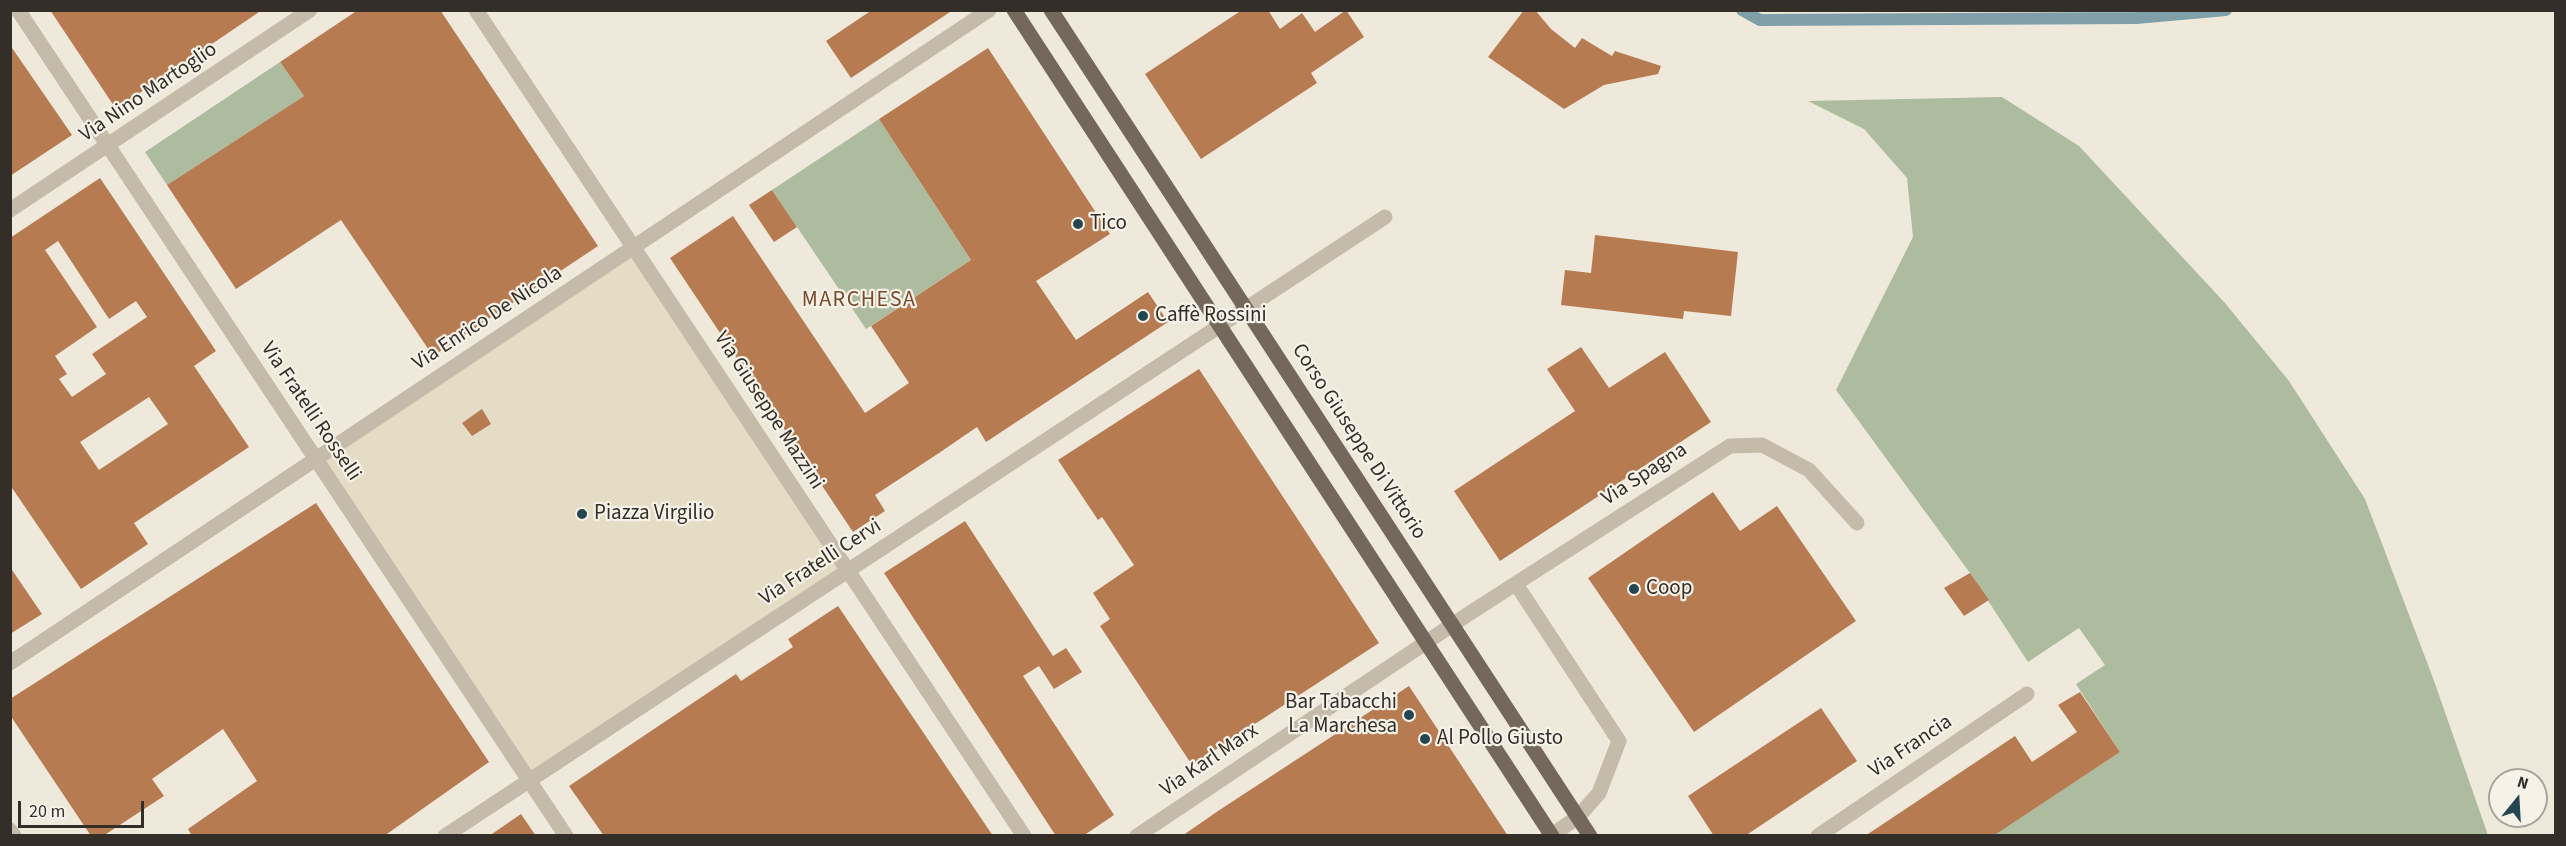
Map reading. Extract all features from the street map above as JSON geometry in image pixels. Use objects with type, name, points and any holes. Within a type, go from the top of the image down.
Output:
[{"type":"main road","points":[[1014,10],[1552,835]]},
{"type":"main road","name":"Corso Giuseppe Di Vittorio","points":[[1051,10],[1590,836]]},
{"type":"street","name":"Via Fratelli Rosselli","points":[[18,10],[567,836]]},
{"type":"street","name":"Via Nino Martoglio","points":[[10,210],[310,10]]},
{"type":"street","name":"Via Giuseppe Mazzini","points":[[476,10],[1024,836]]},
{"type":"street","name":"Via Enrico De Nicola","points":[[10,663],[989,10]]},
{"type":"street","name":"Via Fratelli Cervi","points":[[445,836],[1385,217]]},
{"type":"street","name":"Via Spagna","points":[[1452,624],[1730,446],[1762,445],[1809,470],[1857,523]]},
{"type":"street","points":[[1516,584],[1619,741],[1599,792],[1578,817],[1552,835]]},
{"type":"street","name":"Via Karl Marx","points":[[1137,836],[1452,624]]},
{"type":"street","name":"Via Francia","points":[[1818,836],[2027,694]]},
{"type":"street","points":[[10,831],[14,836]]},
{"type":"green space","points":[[280,62],[304,96],[167,185],[145,152]]},
{"type":"green space","points":[[2002,97],[2079,146],[2225,303],[2289,381],[2365,499],[2433,678],[2488,835],[1993,835],[2120,752],[2076,684],[2105,665],[2079,628],[2028,662],[1970,573],[1836,390],[1913,237],[1907,178],[1864,129],[1808,101]]},
{"type":"green space","points":[[879,119],[971,260],[866,329],[772,190]]},
{"type":"shaded area","name":"Piazza Virgilio","points":[[635,248],[848,571],[529,780],[315,458]]},
{"type":"building","points":[[50,10],[262,10],[116,109]]},
{"type":"building","points":[[358,10],[440,10],[598,246],[433,356],[341,220],[236,289],[167,185],[304,96],[280,62]]},
{"type":"building","points":[[872,10],[953,10],[851,78],[826,41]]},
{"type":"building","points":[[1242,10],[1268,10],[1280,29],[1302,13],[1315,32],[1346,10],[1364,37],[1311,73],[1317,83],[1201,159],[1145,74]]},
{"type":"building","points":[[1524,10],[1535,10],[1551,29],[1575,48],[1582,38],[1612,56],[1615,51],[1661,66],[1658,74],[1604,85],[1564,109],[1488,57]]},
{"type":"building","points":[[10,45],[72,135],[10,176]]},
{"type":"building","points":[[988,48],[1110,234],[1036,281],[1076,340],[1148,292],[1168,322],[986,442],[977,427],[875,495],[885,511],[853,532],[670,258],[733,216],[865,413],[909,383],[871,326],[971,260],[879,119]]},
{"type":"building","points":[[100,178],[216,351],[194,366],[249,447],[134,523],[148,544],[81,589],[10,485],[10,238]],"holes":[[[58,241],[109,319],[136,301],[147,317],[92,354],[106,374],[72,397],[59,379],[67,374],[55,356],[97,327],[45,250]],[[149,397],[168,424],[99,470],[80,442]]]},
{"type":"building","points":[[772,190],[797,227],[774,242],[749,205]]},
{"type":"building","points":[[1595,235],[1738,252],[1731,316],[1684,311],[1683,319],[1561,305],[1565,270],[1591,273]]},
{"type":"building","points":[[1581,347],[1609,388],[1665,352],[1711,422],[1500,561],[1454,491],[1575,411],[1547,369]]},
{"type":"building","points":[[1199,369],[1379,643],[1192,765],[1100,626],[1110,619],[1093,593],[1134,565],[1102,517],[1098,520],[1058,460]]},
{"type":"building","points":[[482,409],[491,424],[472,436],[462,423]]},
{"type":"building","points":[[1713,492],[1740,531],[1777,506],[1856,621],[1694,732],[1588,578]]},
{"type":"building","points":[[316,503],[489,762],[384,836],[192,836],[188,829],[257,781],[223,729],[152,779],[164,796],[103,836],[91,836],[10,715],[10,699]]},
{"type":"building","points":[[965,521],[1053,656],[1066,648],[1082,672],[1054,689],[1039,666],[1023,676],[1114,815],[1083,836],[1056,836],[884,573]]},
{"type":"building","points":[[10,567],[42,614],[10,634]]},
{"type":"building","points":[[1970,573],[1989,600],[1964,616],[1944,588]]},
{"type":"building","points":[[838,606],[993,836],[604,836],[569,786],[736,674],[741,681],[793,647],[788,639]]},
{"type":"building","points":[[1409,686],[1508,836],[1182,836],[1218,811]]},
{"type":"building","points":[[2080,692],[2120,752],[1993,836],[1865,836],[2015,736],[2032,762],[2077,732],[2058,705]]},
{"type":"building","points":[[1821,708],[1857,761],[1745,836],[1714,836],[1688,796]]},
{"type":"building","points":[[521,814],[536,836],[489,836]]},
{"type":"waterway","points":[[1742,10],[1760,20],[2136,18],[2226,10]]},
{"type":"place","name":"Tico","points":[[1078,224]]},
{"type":"place","name":"Caffè Rossini","points":[[1143,316]]},
{"type":"place","name":"Piazza Virgilio","points":[[582,514]]},
{"type":"place","name":"Coop","points":[[1634,589]]},
{"type":"place","name":"Bar Tabacchi La Marchesa","points":[[1409,715]]},
{"type":"place","name":"Al Pollo Giusto","points":[[1425,739]]},
{"type":"district","name":"MARCHESA","points":[[859,301]]}]
